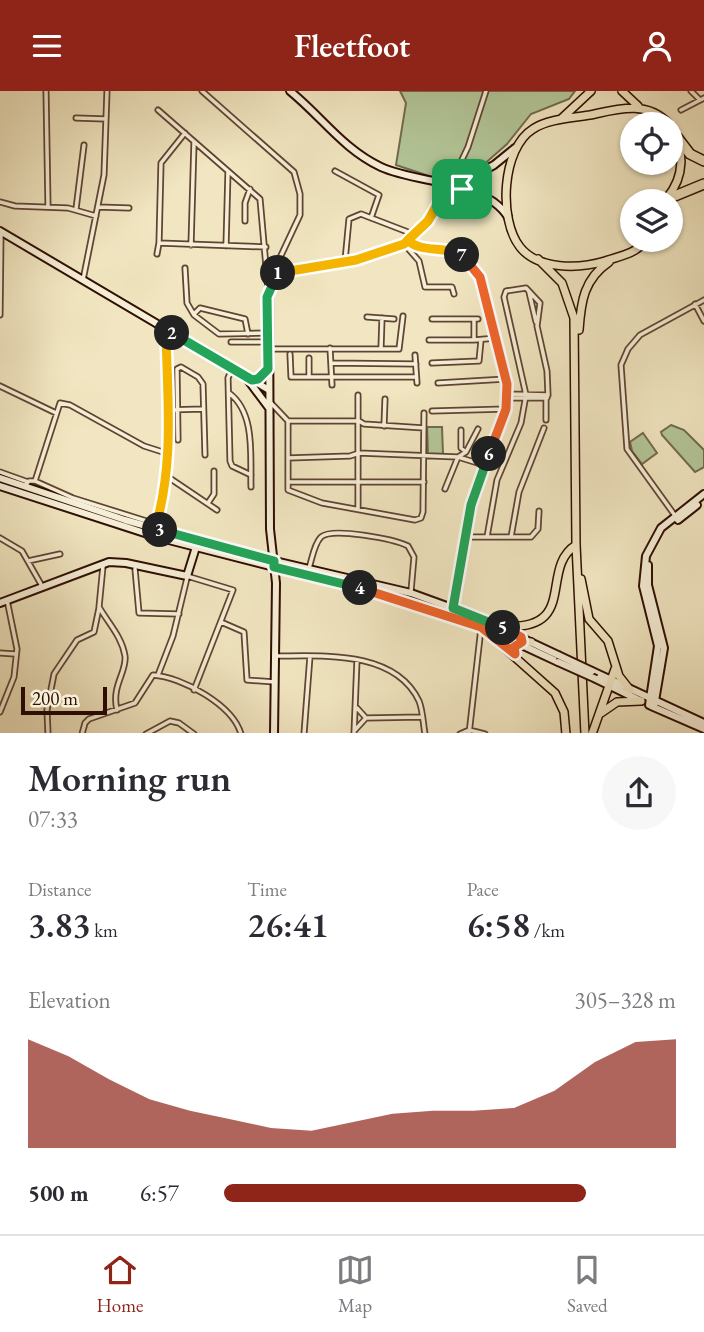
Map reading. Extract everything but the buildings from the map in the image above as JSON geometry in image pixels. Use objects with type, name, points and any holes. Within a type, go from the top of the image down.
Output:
[{"type":"highway","points":[[683,144],[690,153],[704,161]]},
{"type":"highway","points":[[683,193],[704,184]]},
{"type":"main road","points":[[290,91],[330,132],[357,153],[392,171],[492,199],[511,221]]},
{"type":"main road","points":[[274,733],[276,656],[271,541],[269,291],[278,273],[345,262],[406,242],[428,221],[451,187],[503,160],[532,130],[568,115],[591,91]]},
{"type":"main road","points":[[622,91],[632,102],[650,112]]},
{"type":"main road","points":[[552,122],[619,108],[645,109]]},
{"type":"main road","points":[[517,147],[506,186],[511,221],[519,246],[557,276],[570,300],[576,359],[576,545],[585,733]]},
{"type":"main road","points":[[439,201],[462,189]]},
{"type":"main road","points":[[1,231],[269,390]]},
{"type":"main road","points":[[538,259],[576,267],[632,252]]},
{"type":"main road","points":[[576,359],[584,291],[598,270],[617,257]]},
{"type":"main road","points":[[252,380],[258,379],[268,369]]},
{"type":"main road","points":[[244,376],[269,406]]},
{"type":"main road","points":[[0,478],[274,564],[399,599],[481,627],[521,642],[596,679],[630,690],[652,704],[704,729]]},
{"type":"main road","points":[[0,486],[196,547],[309,569],[411,593],[499,627],[521,642],[531,642],[558,659],[592,671],[641,701],[704,723]]},
{"type":"main road","points":[[652,704],[664,648],[648,586],[648,566],[657,541],[704,493]]},
{"type":"main road","points":[[677,518],[704,499]]},
{"type":"main road","points":[[246,555],[265,552],[271,541]]},
{"type":"main road","points":[[499,627],[526,626],[551,607],[556,596],[561,566],[576,545]]},
{"type":"main road","points":[[4,602],[103,564],[126,563],[187,577],[196,547]]},
{"type":"main road","points":[[578,571],[587,615],[611,647],[616,667],[630,690]]},
{"type":"main road","points":[[515,654],[526,626]]},
{"type":"main road","points":[[481,627],[515,654],[555,693],[562,707],[566,733]]},
{"type":"main road","points":[[592,733],[616,667]]},
{"type":"main road","points":[[597,715],[617,702],[641,701]]},
{"type":"street","points":[[46,91],[47,206]]},
{"type":"street","points":[[83,279],[104,175],[107,91]]},
{"type":"street","points":[[202,91],[294,172],[300,194],[300,215],[278,264],[278,273],[267,268]]},
{"type":"street","points":[[451,187],[468,147],[486,91]]},
{"type":"street","points":[[681,110],[702,99],[691,91]]},
{"type":"street","points":[[158,110],[250,189],[262,204],[269,291]]},
{"type":"street","points":[[76,118],[106,119]]},
{"type":"street","points":[[157,254],[161,163],[185,133]]},
{"type":"street","points":[[191,245],[194,142]]},
{"type":"street","points":[[76,210],[84,145]]},
{"type":"street","points":[[226,247],[228,171]]},
{"type":"street","points":[[335,171],[379,195],[371,218]]},
{"type":"street","points":[[245,221],[245,203],[250,189]]},
{"type":"street","points":[[0,202],[15,206],[76,210],[96,216]]},
{"type":"street","points":[[98,207],[129,208]]},
{"type":"street","points":[[345,262],[349,219],[360,214],[415,235]]},
{"type":"street","points":[[0,315],[1,231]]},
{"type":"street","points":[[406,242],[419,261],[425,287],[452,287],[454,294]]},
{"type":"street","points":[[406,242],[416,247],[449,249],[470,261],[480,277],[508,396],[506,409],[474,491],[453,608],[449,616]]},
{"type":"street","points":[[159,243],[266,247]]},
{"type":"street","points":[[186,268],[187,303],[194,315],[219,334],[268,333]]},
{"type":"street","points":[[487,537],[497,481],[521,423],[526,396],[504,293],[524,287],[529,290],[540,303],[537,326]]},
{"type":"street","points":[[529,290],[547,371],[546,420]]},
{"type":"street","points":[[677,518],[627,449],[621,365],[635,339],[704,299]]},
{"type":"street","points":[[695,304],[704,321]]},
{"type":"street","points":[[194,315],[203,307],[244,319],[247,334]]},
{"type":"street","points":[[231,342],[330,348],[400,348],[403,316]]},
{"type":"street","points":[[367,317],[394,320]]},
{"type":"street","points":[[381,348],[382,319]]},
{"type":"street","points":[[432,319],[476,319],[474,340]]},
{"type":"street","points":[[0,472],[26,484],[35,481],[73,498],[155,526],[168,477],[166,329]]},
{"type":"street","points":[[429,340],[496,338]]},
{"type":"street","points":[[432,363],[480,361],[481,340]]},
{"type":"street","points":[[330,348],[332,386]]},
{"type":"street","points":[[290,353],[289,376],[416,377]]},
{"type":"street","points":[[415,355],[417,383]]},
{"type":"street","points":[[309,358],[309,377]]},
{"type":"street","points":[[331,363],[416,364]]},
{"type":"street","points":[[178,440],[177,369],[181,367],[201,380],[205,455]]},
{"type":"street","points":[[232,369],[229,393],[230,464],[251,475]]},
{"type":"street","points":[[438,383],[506,379]]},
{"type":"street","points":[[0,386],[56,413]]},
{"type":"street","points":[[229,393],[245,415],[251,487]]},
{"type":"street","points":[[358,395],[358,509]]},
{"type":"street","points":[[508,396],[547,396]]},
{"type":"street","points":[[384,426],[385,399]]},
{"type":"street","points":[[35,481],[60,403],[69,405],[144,446],[169,454]]},
{"type":"street","points":[[269,406],[288,421],[359,421],[364,424],[424,428]]},
{"type":"street","points":[[167,410],[203,409]]},
{"type":"street","points":[[432,411],[506,409]]},
{"type":"street","points":[[288,421],[287,488],[293,493],[322,503],[418,520],[423,512],[424,413]]},
{"type":"street","points":[[511,537],[519,492],[544,428]]},
{"type":"street","points":[[446,489],[458,457],[466,452],[478,429]]},
{"type":"street","points":[[461,430],[461,448],[466,452]]},
{"type":"street","points":[[288,458],[359,453],[458,457],[484,466]]},
{"type":"street","points":[[208,503],[214,494],[214,471]]},
{"type":"street","points":[[168,477],[217,510]]},
{"type":"street","points":[[289,482],[424,482]]},
{"type":"street","points":[[466,537],[535,534],[539,511]]},
{"type":"street","points":[[309,569],[319,540],[327,533],[338,532],[398,542],[408,545],[414,557],[411,593]]},
{"type":"street","points":[[0,538],[15,544],[42,586]]},
{"type":"street","points":[[28,561],[60,554]]},
{"type":"street","points":[[48,733],[47,710],[54,674],[77,641],[94,632],[103,564]]},
{"type":"street","points":[[135,569],[139,613],[179,614]]},
{"type":"street","points":[[158,675],[179,614],[187,577],[233,590],[194,690]]},
{"type":"street","points":[[0,712],[11,689],[16,654],[4,602]]},
{"type":"street","points":[[99,607],[118,634],[125,657],[115,694],[117,710]]},
{"type":"street","points":[[221,622],[244,632],[247,680],[276,683]]},
{"type":"street","points":[[469,732],[481,627]]},
{"type":"street","points":[[0,653],[16,654]]},
{"type":"street","points":[[276,656],[335,655],[357,660],[403,679],[418,700],[425,733]]},
{"type":"street","points":[[304,733],[310,656]]},
{"type":"street","points":[[354,733],[357,660]]},
{"type":"street","points":[[82,733],[89,719],[135,703],[149,678],[158,675],[194,690],[228,710],[241,733]]},
{"type":"street","points":[[357,708],[366,718],[422,717]]},
{"type":"street","points":[[354,733],[366,718]]},
{"type":"street","points":[[146,733],[170,721],[179,723],[194,733]]},
{"type":"street","points":[[460,733],[485,733]]},
{"type":"green space","points":[[400,91],[575,91],[569,99],[531,114],[507,144],[465,181],[432,177],[396,165],[406,103]]},
{"type":"green space","points":[[671,425],[684,430],[704,450],[704,467],[695,472],[662,435],[661,432]]},
{"type":"green space","points":[[427,427],[442,427],[443,454],[428,454]]},
{"type":"green space","points":[[643,433],[657,453],[642,464],[632,451],[630,442]]},
{"type":"route","points":[[462,189],[439,201],[428,221],[415,235],[404,244],[356,260],[288,269],[278,273],[270,285],[267,297],[268,369],[256,380],[166,329],[168,477],[155,529],[274,561],[274,567],[399,599],[481,627],[515,654],[514,647],[522,642],[521,637],[453,608],[474,491],[508,403],[506,379],[480,277],[463,255],[449,249],[416,247],[412,245],[408,240],[428,221],[434,208],[439,201],[449,187],[462,189]]}]
